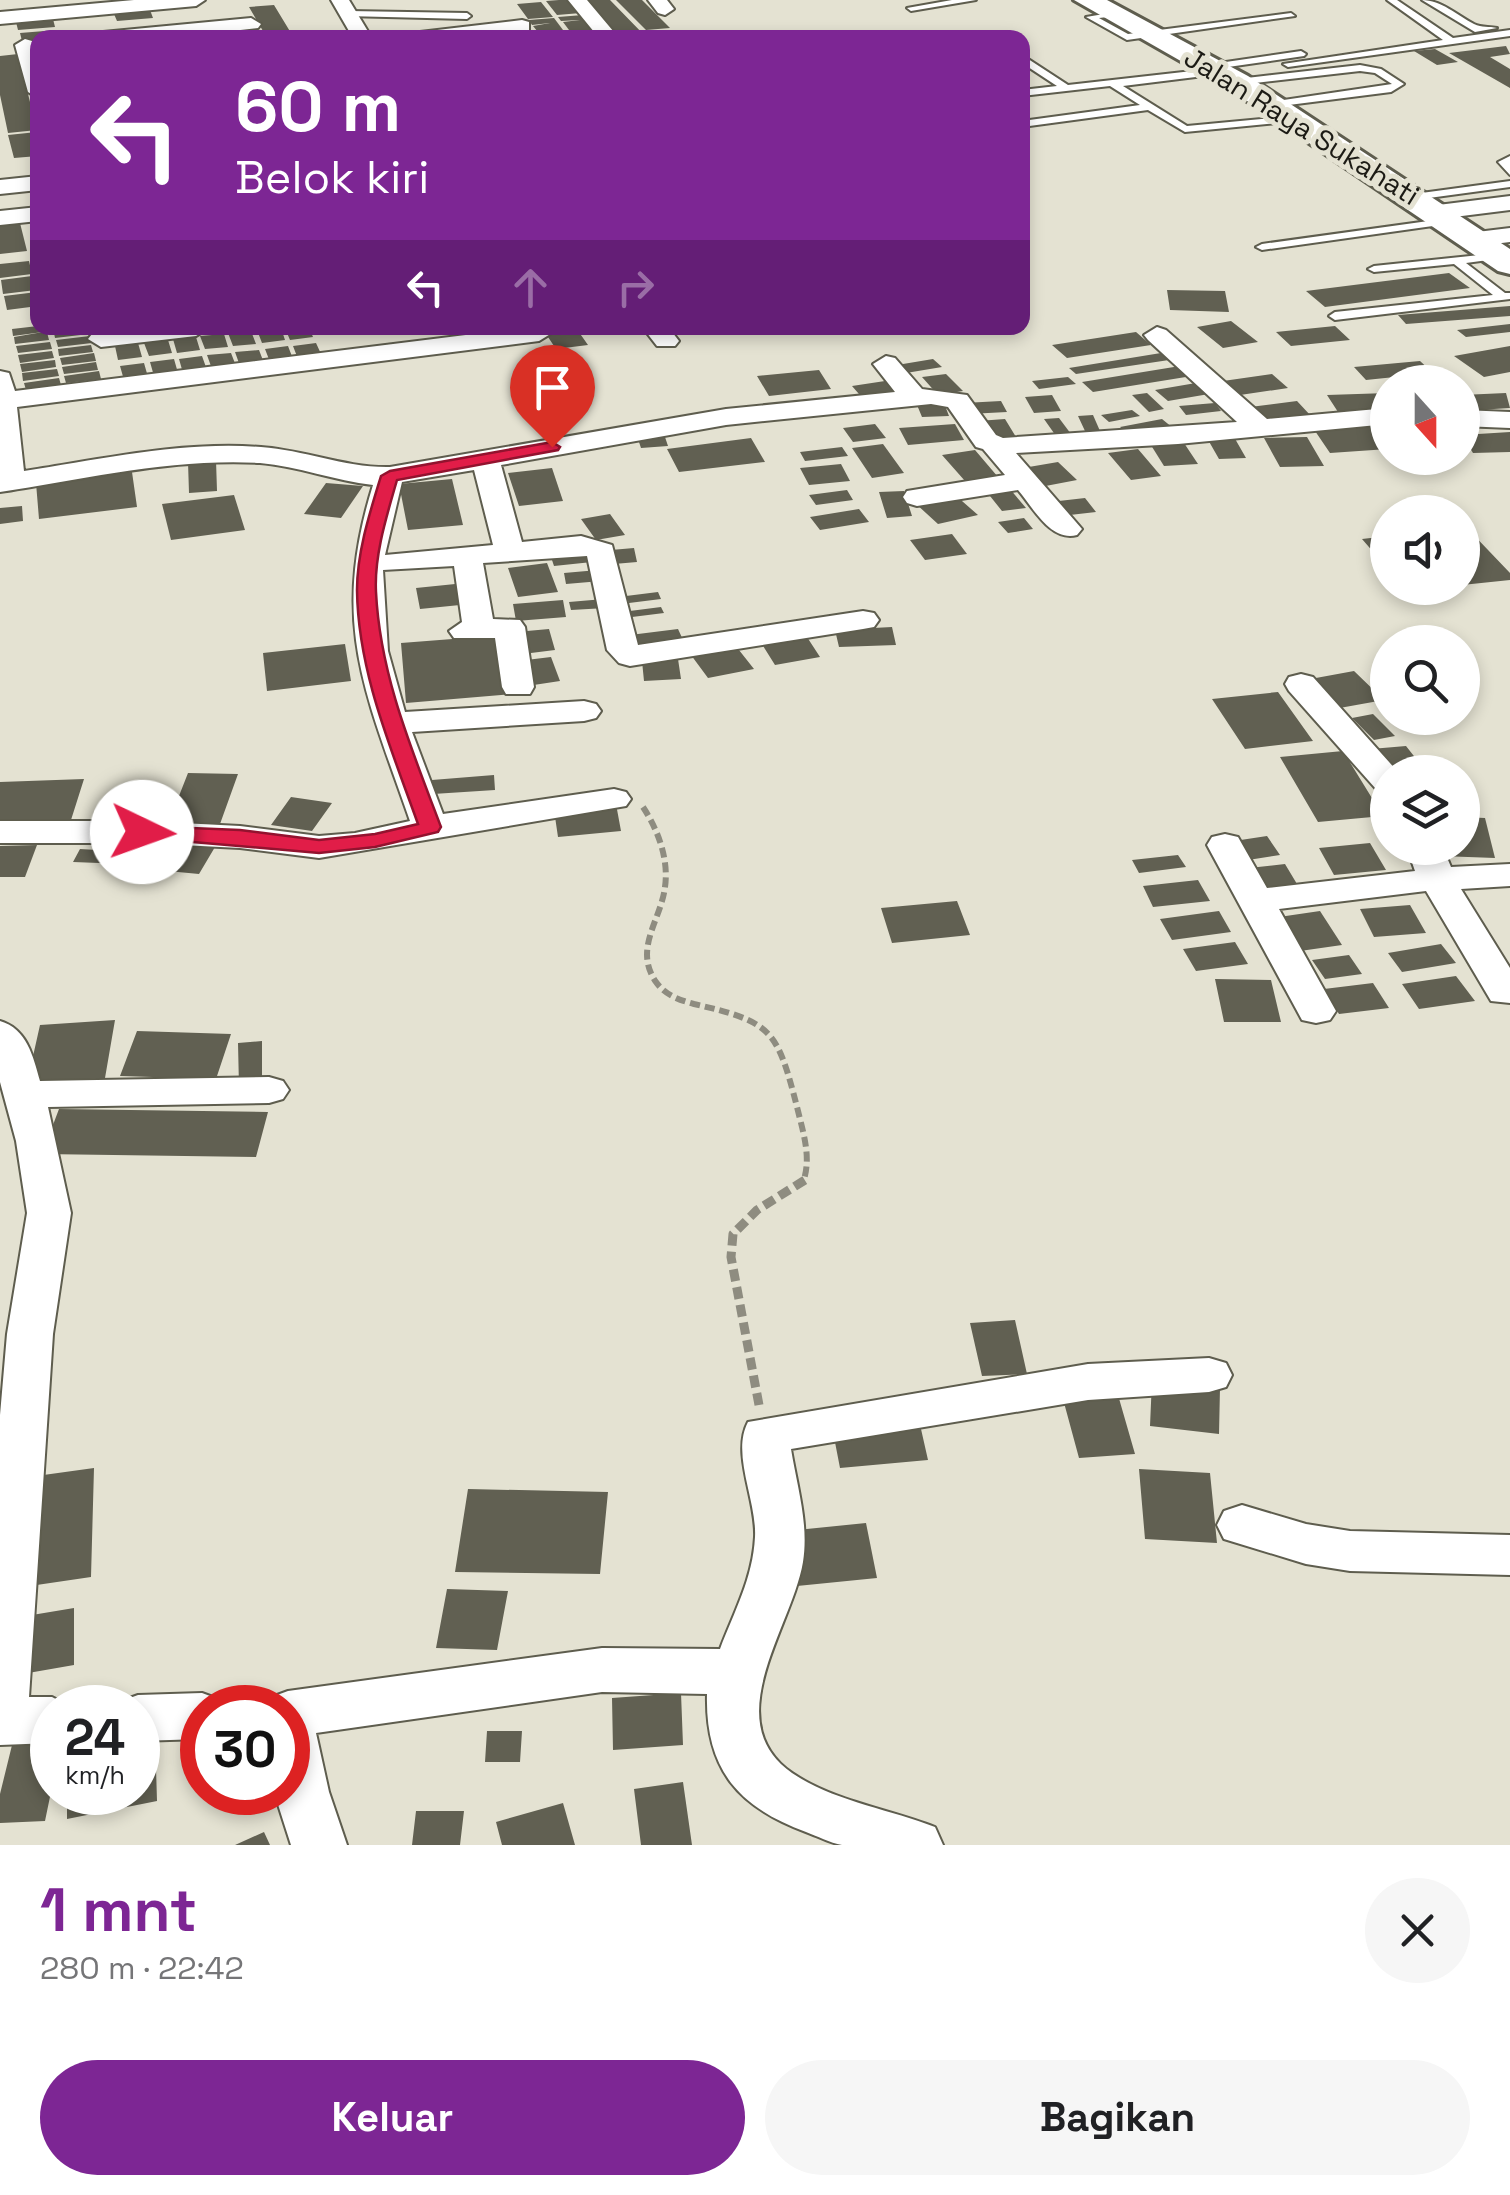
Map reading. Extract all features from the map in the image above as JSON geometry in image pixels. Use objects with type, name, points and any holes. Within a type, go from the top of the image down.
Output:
[{"type":"main road","name":"Jalan Raya Sukahati","points":[[1100,7],[1224,74],[1491,251]]},
{"type":"street","points":[[0,18],[196,0]]},
{"type":"street","points":[[238,0],[253,30]]},
{"type":"street","points":[[577,0],[603,30]]},
{"type":"street","points":[[506,3],[525,30]]},
{"type":"street","points":[[344,7],[358,30]]},
{"type":"street","points":[[0,47],[30,44]]},
{"type":"street","points":[[0,187],[30,184]]},
{"type":"street","points":[[1434,210],[1510,203]]},
{"type":"street","points":[[0,218],[30,215]]},
{"type":"street","points":[[99,335],[110,386]]},
{"type":"street","points":[[1157,336],[1260,428]]},
{"type":"street","points":[[542,339],[327,349],[110,386],[2,389],[5,482],[230,455],[288,459],[363,478],[390,476],[726,417],[942,396],[957,401],[986,441],[994,445],[1067,530]]},
{"type":"street","points":[[886,364],[914,398]]},
{"type":"street","points":[[994,445],[1370,418]]},
{"type":"street","points":[[1480,419],[1510,420]]},
{"type":"street","points":[[485,458],[510,552]]},
{"type":"street","points":[[390,476],[375,525],[366,590],[381,693],[430,827]]},
{"type":"street","points":[[917,497],[1024,481]]},
{"type":"street","points":[[389,563],[581,545],[601,551],[623,650],[630,656],[863,620]]},
{"type":"street","points":[[467,556],[472,630],[509,628],[518,687]]},
{"type":"street","points":[[1301,684],[1370,762]]},
{"type":"street","points":[[394,723],[584,711]]},
{"type":"street","points":[[0,832],[162,833],[319,846],[368,842],[430,827],[614,799]]},
{"type":"street","points":[[1225,845],[1316,1011]]},
{"type":"street","points":[[1258,900],[1422,865]]},
{"type":"street","points":[[1432,865],[1506,992]]},
{"type":"street","points":[[1444,865],[1507,875]]},
{"type":"street","points":[[0,1034],[11,1049],[37,1141],[49,1212],[30,1334],[0,1721],[30,1720]]},
{"type":"street","points":[[24,1095],[108,1090],[269,1090]]},
{"type":"street","points":[[907,1841],[832,1816],[759,1780],[733,1730],[730,1700],[735,1672],[769,1592],[780,1536],[765,1436],[1088,1382],[1209,1375]]},
{"type":"street","points":[[1242,1525],[1306,1544],[1350,1551],[1510,1555]]},
{"type":"street","points":[[310,1711],[602,1670],[735,1672]]},
{"type":"street","points":[[309,1815],[319,1845]]},
{"type":"lane","points":[[911,8],[972,0]]},
{"type":"lane","points":[[1391,0],[1447,37],[1510,34]]},
{"type":"lane","points":[[1426,0],[1478,30]]},
{"type":"lane","points":[[344,7],[467,16]]},
{"type":"lane","points":[[1151,34],[1290,16]]},
{"type":"lane","points":[[1224,74],[1510,26]]},
{"type":"lane","points":[[1030,63],[1066,88]]},
{"type":"lane","points":[[1030,92],[1066,88],[1224,74],[1360,68],[1378,71],[1398,84],[1391,89],[1283,112],[1185,129],[1114,84]]},
{"type":"lane","points":[[1030,71],[1041,70]]},
{"type":"lane","points":[[1030,123],[1148,106]]},
{"type":"lane","points":[[1510,159],[1502,162],[1510,172]]},
{"type":"lane","points":[[1262,247],[1434,210],[1510,184]]},
{"type":"lane","points":[[1335,316],[1507,297],[1491,251],[1374,269]]},
{"type":"path","points":[[614,799],[636,802],[644,808],[661,852],[666,880],[662,906],[652,918],[646,941],[650,973],[662,990],[680,1000],[746,1016],[760,1024],[775,1042],[800,1116],[808,1172],[804,1182],[748,1217],[733,1234],[731,1257],[765,1436]]},
{"type":"building","points":[[570,0],[581,13],[557,15],[546,1]]},
{"type":"building","points":[[585,0],[610,0],[639,30],[613,30]]},
{"type":"building","points":[[616,0],[642,0],[670,28],[646,30]]},
{"type":"building","points":[[541,2],[553,17],[528,19],[517,4]]},
{"type":"building","points":[[274,5],[289,30],[262,30],[249,7]]},
{"type":"building","points":[[150,10],[153,18],[117,21],[114,14]]},
{"type":"building","points":[[583,15],[595,30],[569,30],[563,22],[580,20],[561,21],[558,17]]},
{"type":"building","points":[[554,18],[563,30],[536,30],[533,26],[550,23],[532,25],[529,20]]},
{"type":"building","points":[[53,19],[55,27],[18,30],[16,22]]},
{"type":"building","points":[[30,32],[30,40],[22,41],[20,33]]},
{"type":"building","points":[[1506,46],[1510,54],[1490,57],[1510,69],[1510,88],[1449,53]]},
{"type":"building","points":[[1435,49],[1458,62],[1437,65],[1414,51]]},
{"type":"building","points":[[18,54],[30,102],[30,131],[8,133],[0,95],[0,56]]},
{"type":"building","points":[[30,133],[30,157],[14,158],[8,135]]},
{"type":"building","points":[[20,223],[27,251],[0,254],[0,226]]},
{"type":"building","points":[[29,261],[30,274],[0,278],[0,264]]},
{"type":"building","points":[[1449,273],[1470,288],[1325,307],[1306,291]]},
{"type":"building","points":[[30,276],[30,291],[3,294],[1,280]]},
{"type":"building","points":[[1167,290],[1225,291],[1229,312],[1170,310]]},
{"type":"building","points":[[30,293],[30,307],[7,310],[4,296]]},
{"type":"building","points":[[1510,306],[1510,316],[1406,324],[1398,315]]},
{"type":"building","points":[[1231,321],[1258,342],[1223,348],[1197,327]]},
{"type":"building","points":[[1510,324],[1510,332],[1466,337],[1457,330]]},
{"type":"building","points":[[1335,326],[1350,340],[1291,346],[1276,332]]},
{"type":"building","points":[[30,327],[30,334],[13,336],[12,329]]},
{"type":"building","points":[[1136,332],[1151,345],[1067,358],[1052,345]]},
{"type":"building","points":[[48,335],[49,340],[15,344],[14,337]]},
{"type":"building","points":[[224,335],[228,347],[205,349],[200,336]]},
{"type":"building","points":[[229,335],[253,335],[256,344],[233,346]]},
{"type":"building","points":[[259,335],[283,335],[285,340],[262,343]]},
{"type":"building","points":[[288,335],[313,337],[290,340]]},
{"type":"building","points":[[547,335],[581,335],[588,345],[556,349]]},
{"type":"building","points":[[90,336],[92,343],[58,347],[56,340]]},
{"type":"building","points":[[196,337],[200,350],[177,353],[173,339]]},
{"type":"building","points":[[168,340],[172,353],[149,356],[144,343]]},
{"type":"building","points":[[50,342],[52,349],[18,353],[16,346]]},
{"type":"building","points":[[138,343],[142,357],[118,360],[115,346]]},
{"type":"building","points":[[316,343],[322,356],[298,359],[293,346]]},
{"type":"building","points":[[91,345],[93,352],[59,356],[58,349]]},
{"type":"building","points":[[288,346],[293,359],[270,362],[265,349]]},
{"type":"building","points":[[1510,346],[1510,372],[1484,377],[1480,365],[1467,365],[1454,356]]},
{"type":"building","points":[[259,350],[264,363],[240,366],[235,352]]},
{"type":"building","points":[[52,351],[54,358],[20,363],[18,355]]},
{"type":"building","points":[[94,353],[96,361],[62,365],[60,358]]},
{"type":"building","points":[[231,353],[236,366],[212,369],[207,355]]},
{"type":"building","points":[[1161,353],[1169,360],[1076,374],[1069,368]]},
{"type":"building","points":[[202,356],[207,370],[183,373],[179,359]]},
{"type":"building","points":[[174,359],[178,373],[154,376],[150,362]]},
{"type":"building","points":[[933,359],[942,367],[906,373],[897,365]]},
{"type":"building","points":[[55,360],[56,367],[22,372],[20,364]]},
{"type":"building","points":[[1420,361],[1424,365],[1376,365]]},
{"type":"building","points":[[96,362],[98,370],[64,374],[62,367]]},
{"type":"building","points":[[144,363],[148,377],[124,380],[120,366]]},
{"type":"building","points":[[1180,366],[1192,376],[1093,392],[1082,382]]},
{"type":"building","points":[[1370,366],[1370,380],[1366,380],[1354,367]]},
{"type":"building","points":[[57,369],[59,376],[23,381],[22,373]]},
{"type":"building","points":[[819,370],[831,389],[769,396],[757,376]]},
{"type":"building","points":[[99,371],[101,379],[66,383],[64,376]]},
{"type":"building","points":[[946,374],[963,391],[938,395],[922,377]]},
{"type":"building","points":[[1272,374],[1288,388],[1240,395],[1223,381]]},
{"type":"building","points":[[1068,377],[1076,384],[1039,389],[1032,381]]},
{"type":"building","points":[[59,378],[61,385],[26,390],[24,383]]},
{"type":"building","points":[[885,381],[897,396],[865,401],[852,386]]},
{"type":"building","points":[[1196,383],[1209,394],[1168,401],[1155,390]]},
{"type":"building","points":[[1147,393],[1164,409],[1149,412],[1132,395]]},
{"type":"building","points":[[1506,393],[1510,408],[1480,410],[1480,394]]},
{"type":"building","points":[[1370,394],[1370,411],[1338,412],[1327,395]]},
{"type":"building","points":[[1052,395],[1061,411],[1034,413],[1025,397]]},
{"type":"building","points":[[1001,401],[1007,412],[969,414],[964,403]]},
{"type":"building","points":[[1297,401],[1311,416],[1256,422],[1242,408]]},
{"type":"building","points":[[944,403],[949,416],[922,417],[917,405]]},
{"type":"building","points":[[1215,403],[1221,411],[1186,415],[1179,406]]},
{"type":"building","points":[[1132,410],[1140,416],[1109,422],[1101,415]]},
{"type":"building","points":[[1093,415],[1100,431],[1085,431],[1078,416]]},
{"type":"building","points":[[1059,418],[1071,434],[1056,436],[1044,419]]},
{"type":"building","points":[[1005,419],[1016,437],[989,439],[978,421]]},
{"type":"building","points":[[1162,419],[1173,428],[1130,436],[1120,427]]},
{"type":"building","points":[[875,424],[886,438],[853,442],[843,428]]},
{"type":"building","points":[[955,424],[964,440],[908,445],[899,428]]},
{"type":"building","points":[[1370,425],[1370,450],[1330,453],[1313,428]]},
{"type":"building","points":[[1510,432],[1510,452],[1480,453],[1480,434]]},
{"type":"building","points":[[664,434],[668,446],[641,448],[637,436]]},
{"type":"building","points":[[1234,437],[1246,458],[1219,459],[1207,438]]},
{"type":"building","points":[[1307,437],[1324,466],[1280,467],[1264,438]]},
{"type":"building","points":[[751,438],[765,462],[679,472],[667,449]]},
{"type":"building","points":[[1182,440],[1198,464],[1164,466],[1149,442]]},
{"type":"building","points":[[883,444],[904,473],[872,478],[852,448]]},
{"type":"building","points":[[842,447],[848,456],[805,461],[800,452]]},
{"type":"building","points":[[1138,449],[1161,476],[1131,480],[1108,453]]},
{"type":"building","points":[[975,450],[998,477],[965,481],[942,455]]},
{"type":"building","points":[[216,460],[217,491],[189,493],[188,462]]},
{"type":"building","points":[[1058,462],[1077,480],[1035,488],[1017,469]]},
{"type":"building","points":[[841,464],[850,481],[809,485],[800,468]]},
{"type":"building","points":[[552,468],[563,501],[519,506],[508,473]]},
{"type":"building","points":[[132,472],[137,507],[39,519],[36,483]]},
{"type":"building","points":[[452,479],[463,525],[408,530],[399,484]]},
{"type":"building","points":[[326,483],[363,486],[341,518],[304,514]]},
{"type":"building","points":[[1009,488],[1026,508],[1002,511],[986,491]]},
{"type":"building","points":[[847,490],[853,500],[816,505],[809,495]]},
{"type":"building","points":[[904,491],[912,516],[887,518],[879,492]]},
{"type":"building","points":[[954,494],[978,515],[938,524],[915,503]]},
{"type":"building","points":[[234,495],[245,530],[171,540],[162,504]]},
{"type":"building","points":[[1085,498],[1096,512],[1061,516],[1050,502]]},
{"type":"building","points":[[22,506],[23,521],[0,524],[0,508]]},
{"type":"building","points":[[859,509],[869,522],[820,530],[810,517]]},
{"type":"building","points":[[610,514],[625,535],[596,540],[581,519]]},
{"type":"building","points":[[1024,518],[1033,529],[1008,533],[998,522]]},
{"type":"building","points":[[952,534],[967,554],[925,560],[910,540]]},
{"type":"building","points":[[1480,542],[1510,573],[1510,580],[1480,583]]},
{"type":"building","points":[[634,548],[637,562],[614,564],[611,550]]},
{"type":"building","points":[[588,553],[592,562],[554,566],[551,557]]},
{"type":"building","points":[[547,563],[558,592],[518,597],[508,568]]},
{"type":"building","points":[[598,570],[601,581],[566,584],[564,573]]},
{"type":"building","points":[[465,583],[470,604],[420,609],[416,588]]},
{"type":"building","points":[[658,592],[661,599],[629,603],[626,596]]},
{"type":"building","points":[[604,599],[606,608],[571,610],[569,602]]},
{"type":"building","points":[[563,600],[566,617],[516,621],[513,604]]},
{"type":"building","points":[[661,607],[664,613],[624,618],[622,612]]},
{"type":"building","points":[[892,627],[896,645],[839,647],[835,630]]},
{"type":"building","points":[[549,629],[555,650],[523,654],[516,632]]},
{"type":"building","points":[[678,629],[684,642],[635,648],[630,635]]},
{"type":"building","points":[[805,634],[820,657],[775,665],[760,641]]},
{"type":"building","points":[[504,635],[512,694],[406,703],[401,643]]},
{"type":"building","points":[[345,644],[351,681],[267,691],[263,653]]},
{"type":"building","points":[[735,645],[754,669],[708,678],[691,655]]},
{"type":"building","points":[[551,657],[560,681],[527,686],[518,661]]},
{"type":"building","points":[[678,659],[681,679],[644,681],[642,661]]},
{"type":"building","points":[[1354,671],[1370,686],[1370,703],[1334,709],[1305,680]]},
{"type":"building","points":[[1278,692],[1313,741],[1245,749],[1212,699]]},
{"type":"building","points":[[1370,715],[1370,735],[1395,736],[1374,740],[1352,718]]},
{"type":"building","points":[[1406,746],[1413,755],[1375,755],[1371,749]]},
{"type":"building","points":[[1343,751],[1370,795],[1370,817],[1318,822],[1280,757]]},
{"type":"building","points":[[188,773],[238,774],[220,824],[168,824]]},
{"type":"building","points":[[494,775],[495,790],[433,794],[432,780]]},
{"type":"building","points":[[84,779],[71,820],[0,822],[0,782]]},
{"type":"building","points":[[291,797],[332,803],[312,831],[271,825]]},
{"type":"building","points":[[616,804],[621,831],[558,837],[554,810]]},
{"type":"building","points":[[1480,818],[1485,818],[1495,858],[1480,857]]},
{"type":"building","points":[[1267,836],[1280,855],[1248,860],[1234,841]]},
{"type":"building","points":[[173,843],[215,847],[199,874],[157,870]]},
{"type":"building","points":[[1370,843],[1370,865],[1383,865],[1386,870],[1334,875],[1319,848]]},
{"type":"building","points":[[37,845],[25,877],[0,877],[0,846]]},
{"type":"building","points":[[80,849],[132,852],[125,864],[73,862]]},
{"type":"building","points":[[1178,855],[1186,867],[1139,873],[1132,860]]},
{"type":"building","points":[[1285,864],[1297,884],[1260,888],[1249,868]]},
{"type":"building","points":[[1198,880],[1210,901],[1153,907],[1143,886]]},
{"type":"building","points":[[957,901],[970,935],[892,943],[881,908]]},
{"type":"building","points":[[1410,905],[1426,933],[1374,937],[1360,909]]},
{"type":"building","points":[[1219,911],[1231,932],[1172,940],[1160,919]]},
{"type":"building","points":[[1320,911],[1342,945],[1300,951],[1279,917]]},
{"type":"building","points":[[1235,942],[1248,964],[1196,971],[1183,949]]},
{"type":"building","points":[[1441,944],[1456,963],[1402,972],[1388,953]]},
{"type":"building","points":[[1349,955],[1362,974],[1325,979],[1312,960]]},
{"type":"building","points":[[1456,976],[1475,1001],[1419,1009],[1402,984]]},
{"type":"building","points":[[1215,979],[1271,980],[1281,1022],[1224,1022]]},
{"type":"building","points":[[1373,983],[1389,1008],[1339,1014],[1324,989]]},
{"type":"building","points":[[115,1020],[105,1078],[27,1083],[40,1025]]},
{"type":"building","points":[[137,1031],[231,1034],[216,1079],[120,1076]]},
{"type":"building","points":[[262,1041],[262,1085],[239,1087],[238,1043]]},
{"type":"building","points":[[59,1109],[268,1112],[256,1157],[42,1154]]},
{"type":"building","points":[[1015,1320],[1027,1374],[982,1376],[970,1323]]},
{"type":"building","points":[[1152,1380],[1220,1388],[1219,1434],[1150,1426]]},
{"type":"building","points":[[1118,1395],[1135,1454],[1079,1458],[1063,1399]]},
{"type":"building","points":[[921,1429],[928,1460],[840,1468],[834,1437]]},
{"type":"building","points":[[94,1468],[91,1577],[23,1587],[29,1477]]},
{"type":"building","points":[[1139,1469],[1210,1473],[1217,1543],[1145,1539]]},
{"type":"building","points":[[468,1489],[608,1492],[600,1574],[455,1572]]},
{"type":"building","points":[[866,1523],[877,1578],[797,1586],[787,1531]]},
{"type":"building","points":[[447,1589],[508,1591],[497,1650],[436,1648]]},
{"type":"building","points":[[74,1608],[74,1665],[11,1676],[14,1618]]},
{"type":"building","points":[[681,1693],[683,1745],[613,1750],[612,1698]]},
{"type":"building","points":[[487,1731],[522,1731],[520,1762],[485,1762]]},
{"type":"building","points":[[30,1736],[30,1815],[46,1815],[45,1821],[0,1823],[0,1794],[14,1737]]},
{"type":"building","points":[[683,1782],[692,1845],[641,1845],[634,1789]]},
{"type":"building","points":[[563,1803],[575,1845],[502,1845],[496,1822]]},
{"type":"building","points":[[416,1811],[464,1811],[460,1845],[412,1845]]},
{"type":"building","points":[[264,1832],[270,1845],[235,1845]]},
{"type":"route","points":[[142,832],[319,846],[355,844],[430,827],[381,693],[366,590],[375,525],[390,476],[552,447]]}]
